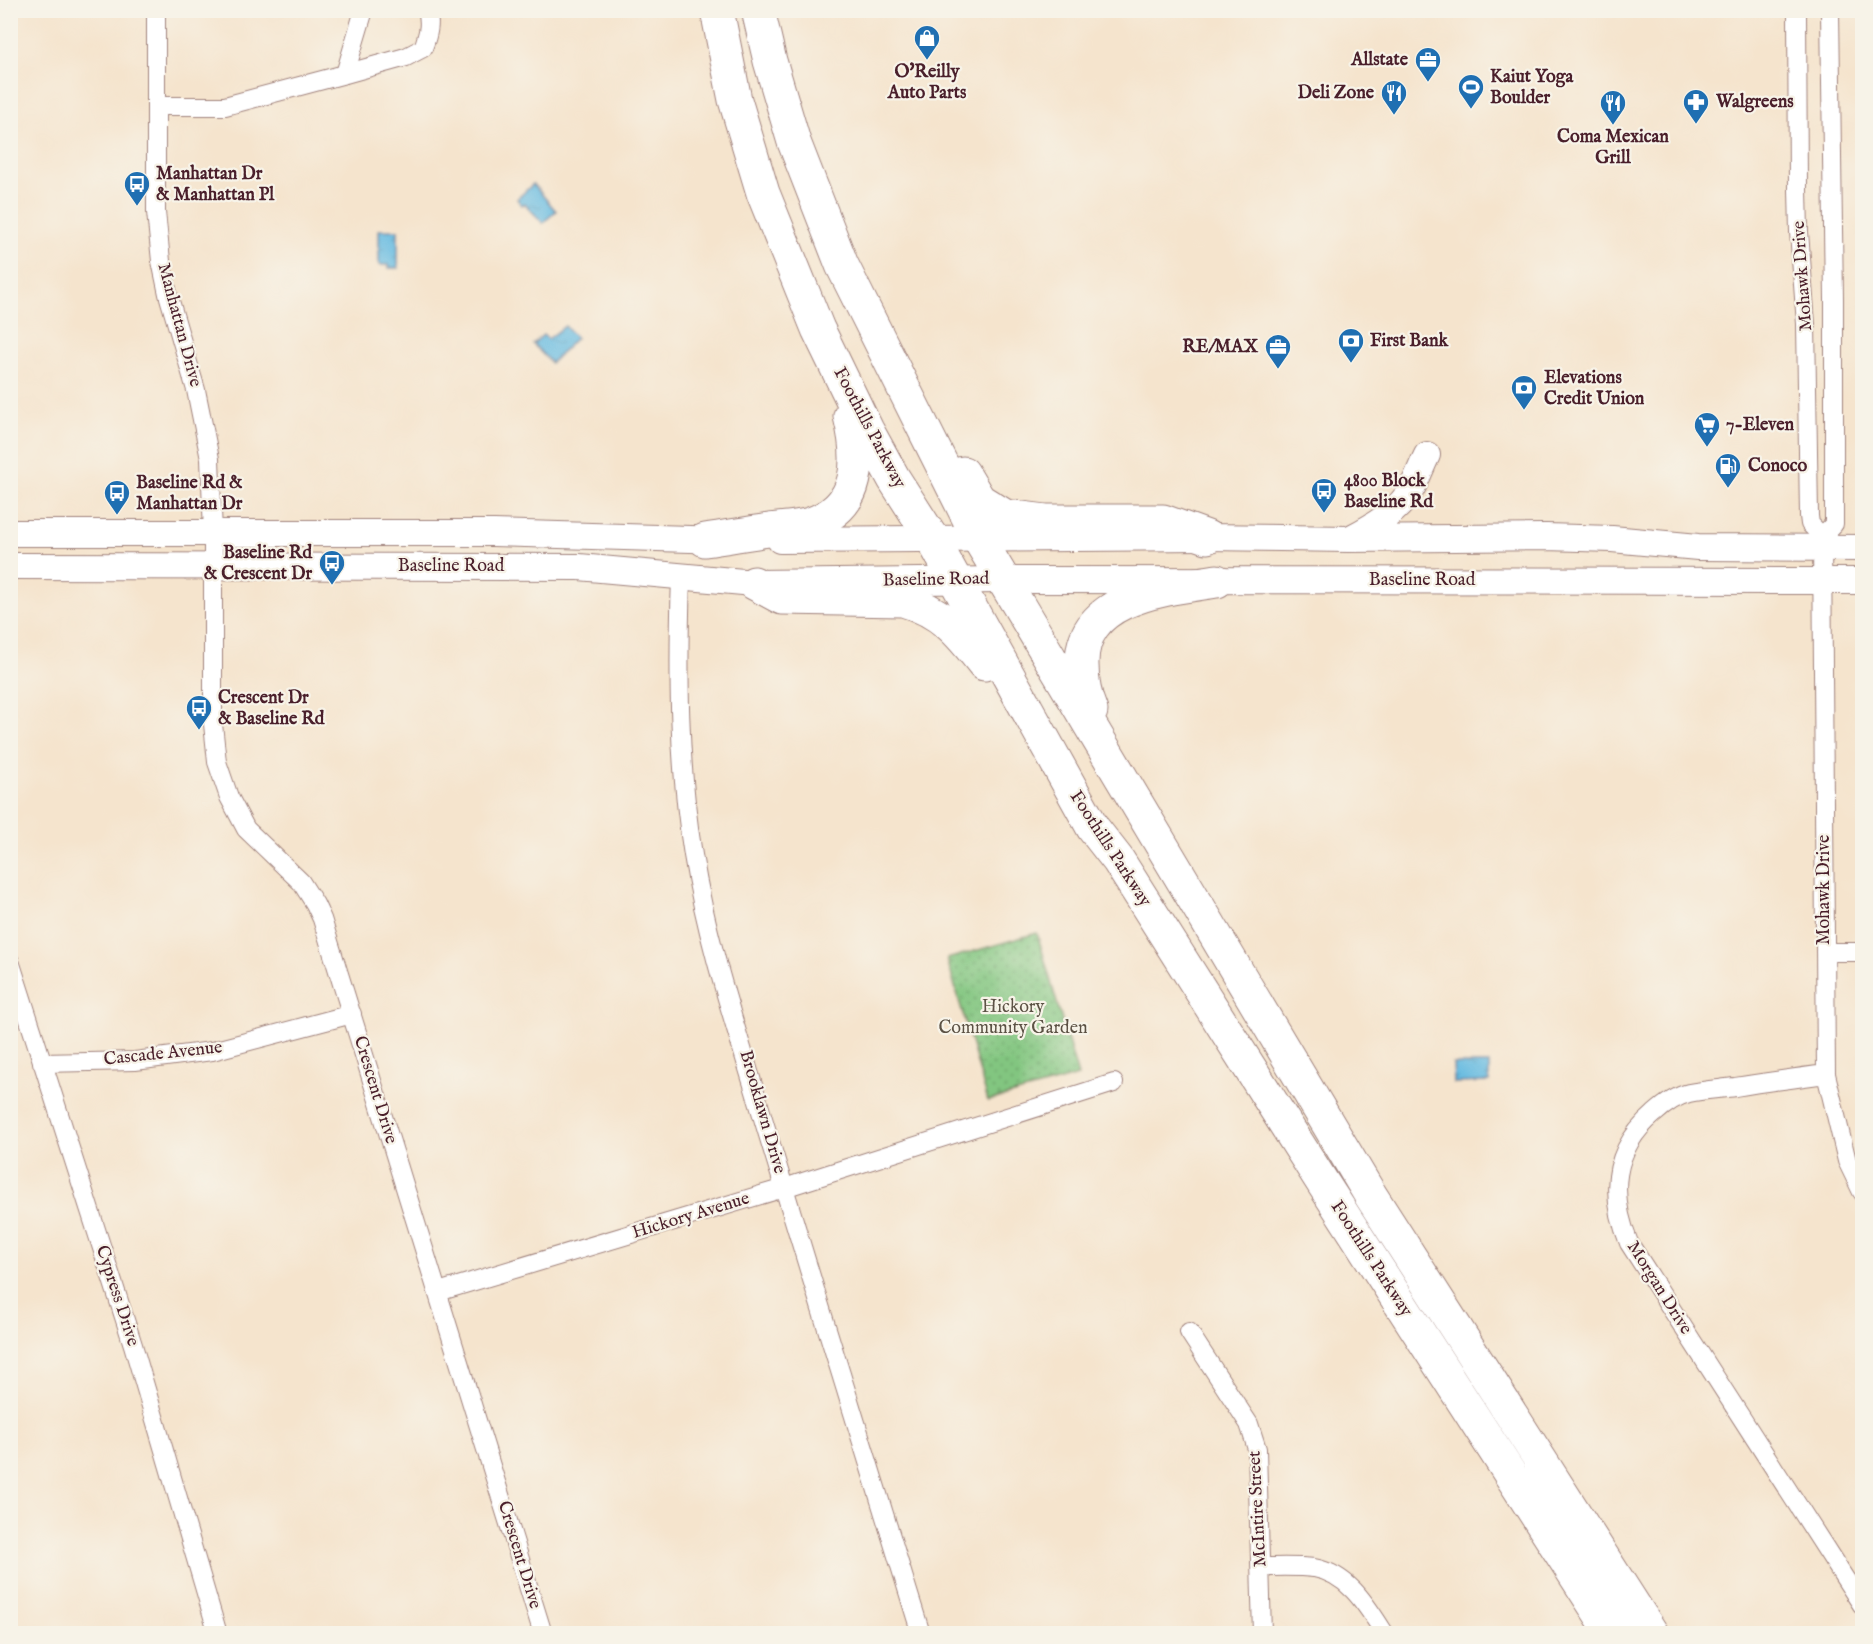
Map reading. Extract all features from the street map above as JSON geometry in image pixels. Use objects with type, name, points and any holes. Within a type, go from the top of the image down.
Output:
[{"type":"highway","name":"Foothills Parkway","points":[[717,10],[735,100],[763,193],[818,329],[894,479],[933,540],[1093,828],[1118,860],[1613,1634]]},
{"type":"highway","name":"Foothills Parkway","points":[[758,10],[770,61],[794,142],[842,266],[979,539],[1371,1196],[1652,1634]]},
{"type":"highway","points":[[869,322],[906,367],[979,500],[989,508],[1005,516],[1026,520],[1163,521],[1208,537]]},
{"type":"highway","points":[[705,540],[809,524],[826,517],[840,506],[854,483],[857,456],[855,435],[840,376]]},
{"type":"highway","points":[[1114,765],[1089,706],[1082,678],[1082,654],[1086,636],[1109,610],[1159,590],[1217,581]]},
{"type":"highway","points":[[754,583],[782,598],[903,600],[917,604],[945,620],[959,632],[987,668],[1072,807],[1093,828]]},
{"type":"main road","points":[[1349,539],[1376,523],[1405,498],[1413,487],[1427,455]]},
{"type":"main road","name":"Baseline Road","points":[[10,533],[506,533],[705,540],[1208,537],[1557,538],[1612,539],[1698,547],[1822,542],[1863,548]]},
{"type":"main road","name":"Baseline Road","points":[[10,566],[579,567],[754,583],[955,580],[1426,579],[1863,581]]},
{"type":"street","name":"Manhattan Drive","points":[[156,10],[156,212],[161,261],[168,294],[193,380],[210,459],[213,565]]},
{"type":"street","points":[[345,74],[364,10]]},
{"type":"street","points":[[156,106],[225,106],[406,57],[423,48],[428,36],[430,20],[427,10]]},
{"type":"street","name":"Mohawk Drive","points":[[1797,10],[1798,189],[1807,345],[1809,516],[1810,524],[1822,542]]},
{"type":"street","name":"Mohawk Drive","points":[[1830,10],[1834,524],[1822,542],[1821,582],[1826,1074],[1847,1161],[1863,1192]]},
{"type":"street","name":"Crescent Drive","points":[[213,565],[213,724],[218,762],[229,797],[246,829],[301,882],[322,919],[543,1634]]},
{"type":"street","name":"Brooklawn Drive","points":[[681,576],[682,762],[693,853],[705,921],[784,1188],[921,1634]]},
{"type":"street","points":[[1824,952],[1863,952]]},
{"type":"street","name":"Cypress Drive","points":[[10,961],[133,1345],[218,1634]]},
{"type":"street","name":"Cascade Avenue","points":[[42,1063],[135,1061],[212,1051],[352,1014]]},
{"type":"street","name":"Morgan Drive","points":[[1826,1074],[1688,1093],[1665,1104],[1640,1126],[1626,1147],[1618,1170],[1616,1195],[1620,1220],[1629,1243],[1862,1604]]},
{"type":"street","name":"Hickory Avenue","points":[[438,1292],[784,1188],[1114,1083]]},
{"type":"street","name":"McIntire Street","points":[[1190,1332],[1249,1424],[1257,1449],[1262,1634]]},
{"type":"street","points":[[1261,1567],[1314,1568],[1335,1575],[1353,1588],[1385,1634]]},
{"type":"green space","name":"Hickory Community Garden","points":[[1037,933],[1078,1076],[988,1101],[947,959]]},
{"type":"water","points":[[533,184],[556,211],[543,223],[517,199]]},
{"type":"water","points":[[379,230],[398,230],[398,268],[379,265]]},
{"type":"water","points":[[565,326],[576,338],[551,363],[533,344],[543,335],[548,339]]},
{"type":"water","points":[[1453,1064],[1489,1064],[1489,1082],[1454,1083]]},
{"type":"place","name":"O'Reilly Auto Parts","points":[[927,61]]},
{"type":"place","name":"Allstate","points":[[1428,83]]},
{"type":"place","name":"Kaiut Yoga Boulder","points":[[1471,110]]},
{"type":"place","name":"Deli Zone","points":[[1394,116]]},
{"type":"place","name":"Walgreens","points":[[1696,125]]},
{"type":"place","name":"Coma Mexican Grill","points":[[1613,126]]},
{"type":"place","name":"Manhattan Dr & Manhattan Pl","points":[[137,207]]},
{"type":"place","name":"First Bank","points":[[1351,364]]},
{"type":"place","name":"RE/MAX","points":[[1278,370]]},
{"type":"place","name":"Elevations Credit Union","points":[[1524,411]]},
{"type":"place","name":"7-Eleven","points":[[1707,448]]},
{"type":"place","name":"Conoco","points":[[1728,489]]},
{"type":"place","name":"4800 Block Baseline Rd","points":[[1324,514]]},
{"type":"place","name":"Baseline Rd & Manhattan Dr","points":[[117,516]]},
{"type":"place","name":"Baseline Rd & Crescent Dr","points":[[332,586]]},
{"type":"place","name":"Crescent Dr & Baseline Rd","points":[[199,731]]}]
